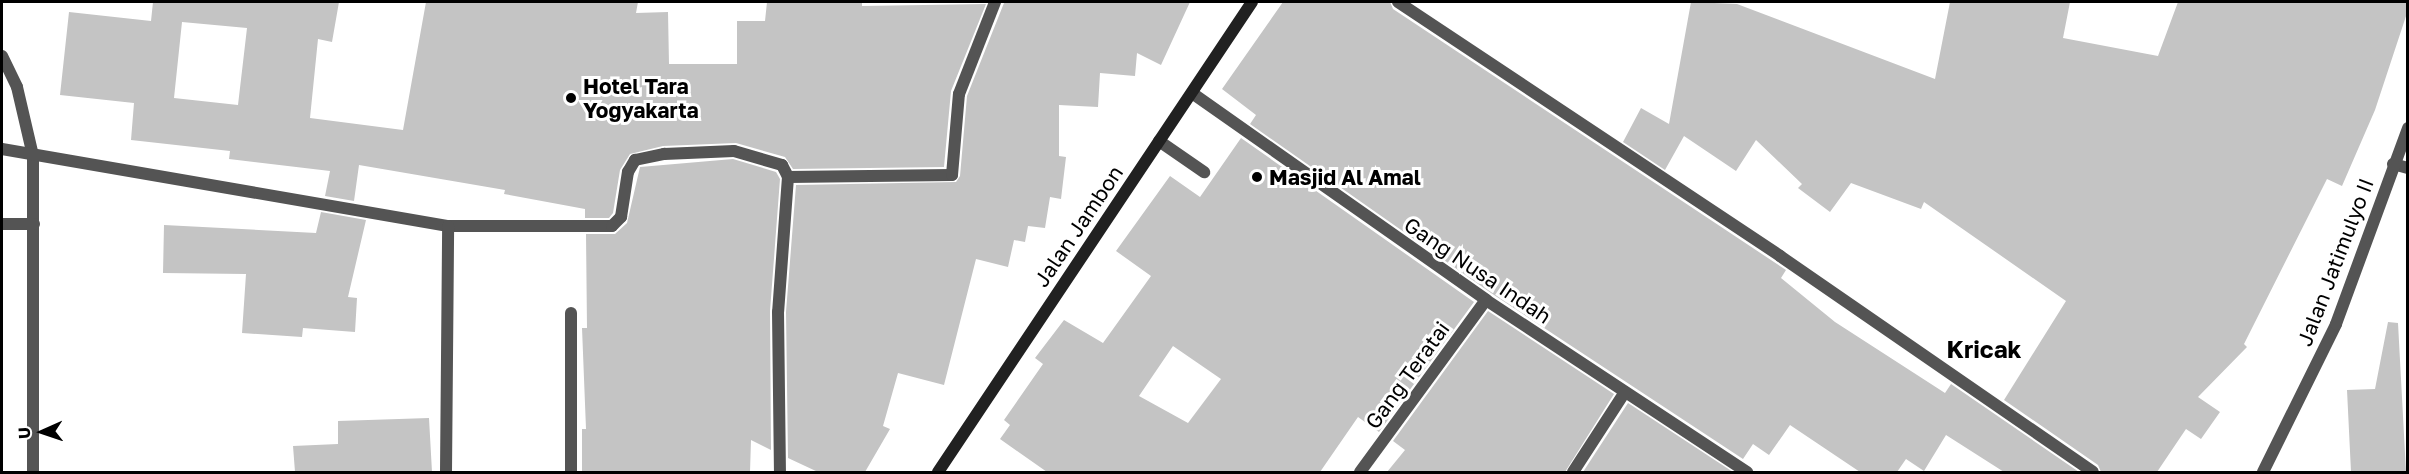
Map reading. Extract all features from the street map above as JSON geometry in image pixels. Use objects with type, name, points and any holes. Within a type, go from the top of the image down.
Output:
[{"type":"main road","name":"Jalan Jambon","points":[[939,472],[1252,2]]},
{"type":"street","points":[[788,177],[952,175],[959,94],[995,2]]},
{"type":"street","points":[[1398,2],[1513,82],[1780,256],[2093,472]]},
{"type":"street","points":[[2,56],[17,87],[33,156],[33,472]]},
{"type":"street","name":"Gang Nusa Indah","points":[[1192,93],[1486,300],[1747,472]]},
{"type":"street","name":"Jalan Jatimulyo II","points":[[2263,472],[2336,324],[2408,128]]},
{"type":"street","points":[[1159,141],[1204,172]]},
{"type":"street","points":[[2,149],[448,226],[612,226],[621,217],[628,172],[635,160],[664,154],[734,151],[782,165],[788,177],[778,312],[780,472]]},
{"type":"street","points":[[2393,164],[2408,168]]},
{"type":"street","points":[[2,224],[34,224]]},
{"type":"street","points":[[446,472],[448,226]]},
{"type":"street","name":"Gang Teratai","points":[[1360,472],[1486,300]]},
{"type":"street","points":[[571,313],[571,472]]},
{"type":"street","points":[[1573,472],[1625,392]]},
{"type":"building","points":[[153,2],[339,2],[332,42],[318,39],[310,118],[403,130],[426,2],[638,2],[636,13],[668,12],[669,64],[737,64],[737,21],[765,21],[767,2],[862,2],[862,6],[986,4],[951,91],[944,167],[793,169],[785,157],[736,143],[663,146],[630,154],[620,170],[613,213],[609,218],[585,218],[585,209],[504,194],[505,190],[359,165],[354,201],[325,196],[330,171],[229,159],[230,151],[131,140],[134,103],[60,95],[69,12],[151,21]],"holes":[[[182,22],[247,28],[238,105],[174,98]]]},
{"type":"building","points":[[1190,2],[1161,65],[1137,53],[1135,76],[1100,73],[1098,107],[1059,105],[1059,156],[1066,157],[1061,199],[1050,197],[1045,228],[1028,226],[1025,242],[1014,240],[1008,267],[976,259],[944,385],[898,373],[883,426],[890,429],[865,472],[818,472],[788,458],[786,312],[796,185],[956,182],[960,176],[967,96],[1004,3]]},
{"type":"building","points":[[1283,2],[1390,2],[1393,9],[1786,270],[1781,278],[1835,322],[1945,393],[1951,384],[2079,472],[2004,472],[1946,435],[1924,471],[1906,459],[1897,472],[1860,472],[1790,425],[1769,455],[1753,444],[1743,459],[1491,293],[1250,124],[1256,115],[1222,89]]},
{"type":"building","points":[[1691,2],[1737,4],[1935,79],[1950,2],[2070,2],[2063,38],[2158,56],[2178,2],[2408,2],[2408,10],[2375,110],[2342,186],[2327,179],[2244,344],[2247,347],[2198,397],[2220,412],[2201,439],[2186,429],[2157,472],[2101,472],[2098,465],[2004,400],[2066,301],[1924,202],[1921,209],[1851,183],[1830,212],[1798,188],[1802,184],[1756,140],[1736,171],[1684,136],[1665,170],[1623,142],[1641,108],[1669,124]]},
{"type":"building","points":[[1241,138],[1474,302],[1379,432],[1358,417],[1320,472],[1047,472],[1000,439],[1010,425],[1004,420],[1043,364],[1035,358],[1064,320],[1103,343],[1151,276],[1116,251],[1170,176],[1200,197]],"holes":[[[1173,346],[1221,379],[1188,423],[1139,396]]]},
{"type":"building","points":[[733,159],[776,172],[780,179],[770,311],[771,450],[751,440],[750,472],[582,472],[582,429],[586,429],[582,328],[587,328],[586,234],[615,234],[627,223],[640,167]]},
{"type":"building","points":[[321,212],[366,220],[348,297],[357,298],[355,332],[303,328],[302,337],[242,333],[246,274],[163,273],[164,225],[316,233]]},
{"type":"building","points":[[1488,311],[1614,394],[1565,472],[1387,472],[1405,450],[1393,441]]},
{"type":"building","points":[[2388,322],[2398,323],[2406,472],[2351,472],[2347,390],[2375,389]]},
{"type":"building","points":[[1628,403],[1733,472],[1583,472]]},
{"type":"building","points":[[429,418],[432,472],[295,472],[293,446],[338,444],[338,421]]},
{"type":"place","name":"Hotel Tara Yogyakarta","points":[[571,98]]},
{"type":"place","name":"Masjid Al Amal","points":[[1257,177]]},
{"type":"district","name":"Kricak","points":[[1984,349]]}]
